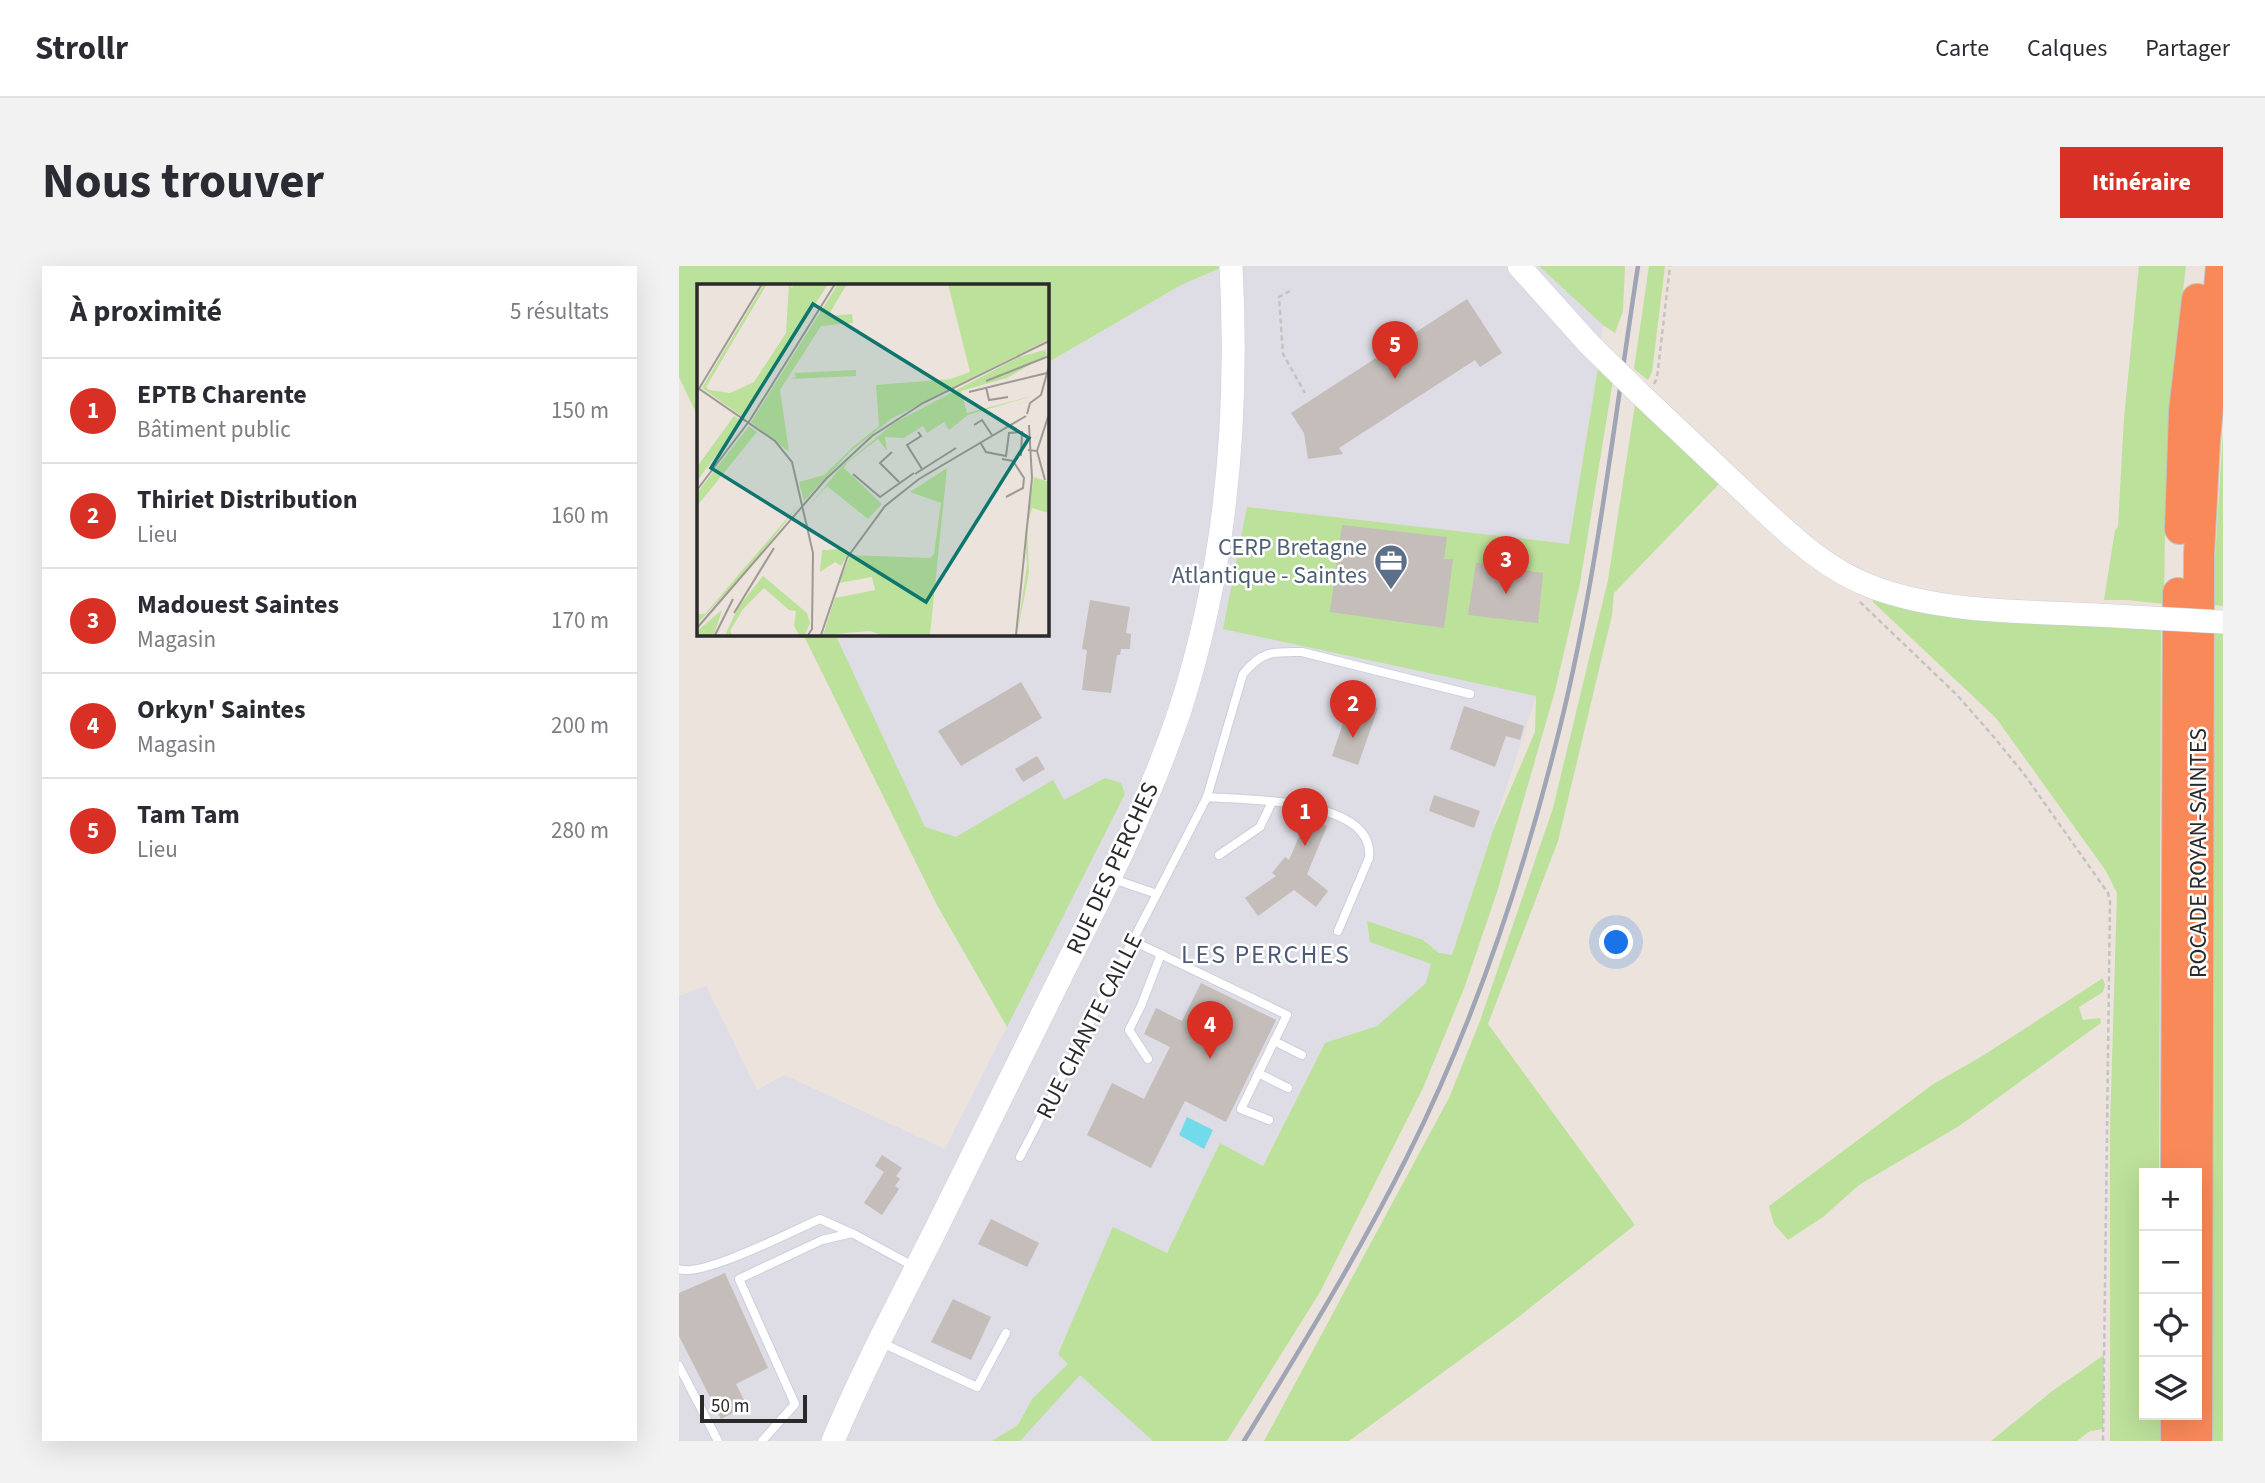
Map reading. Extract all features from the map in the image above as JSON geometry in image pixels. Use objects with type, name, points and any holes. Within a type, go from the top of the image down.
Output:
[{"type":"highway","name":"ROCADE ROYAN-SAINTES","points":[[2176,1168],[2177,623],[2184,411],[2201,266]]},
{"type":"highway","name":"ROCADE ROYAN-SAINTES","points":[[2197,1441],[2199,555],[2205,440],[2221,266]]},
{"type":"highway","points":[[2176,1420],[2176,1441]]},
{"type":"street","name":"RUE DES PERCHES","points":[[831,1436],[1110,878],[1153,780],[1179,710],[1206,606],[1221,527],[1234,384],[1231,266]]},
{"type":"street","points":[[1519,266],[1588,344],[1642,396],[1792,537],[1845,574],[1874,588],[1912,599],[1977,609],[2223,622]]},
{"type":"lane","name":"RUE CHANTE CAILLE","points":[[1020,1157],[1207,797],[1243,674],[1256,659],[1277,652],[1302,652],[1470,694]]},
{"type":"lane","points":[[1207,797],[1298,803],[1341,816],[1365,835],[1370,845],[1369,858],[1338,931]]},
{"type":"lane","points":[[1219,855],[1260,828],[1272,802]]},
{"type":"lane","points":[[1110,878],[1157,894]]},
{"type":"lane","points":[[1133,941],[1287,1015],[1241,1109],[1269,1120]]},
{"type":"lane","points":[[1148,1059],[1129,1030],[1161,954]]},
{"type":"lane","points":[[1274,1041],[1302,1055]]},
{"type":"lane","points":[[1258,1073],[1287,1088]]},
{"type":"lane","points":[[679,1269],[686,1272],[715,1265],[820,1219],[916,1267]]},
{"type":"lane","points":[[762,1441],[795,1404],[739,1279],[823,1240],[852,1233]]},
{"type":"lane","points":[[878,1341],[977,1387],[1006,1333]]},
{"type":"lane","points":[[679,1366],[718,1441]]},
{"type":"path","points":[[1642,396],[1657,378],[1670,266]]},
{"type":"path","points":[[1290,291],[1279,297],[1283,354],[1305,393]]},
{"type":"path","points":[[1845,574],[1861,603],[1957,695],[1993,736],[2032,785],[2108,893],[2103,1441]]},
{"type":"shaded area","points":[[1226,266],[1609,266],[1598,368],[1569,544],[1247,508],[1536,696],[1453,952],[1399,1078],[1325,1043],[1263,1166],[1220,1143],[1167,1254],[1114,1228],[1058,1354],[1153,1441],[679,1441],[679,996],[706,986],[757,1090],[784,1075],[945,1149],[1007,1026],[937,905],[803,635],[1048,635],[1048,362],[1181,285]]},
{"type":"green space","points":[[679,266],[1223,266],[1181,285],[1048,362],[1048,284],[697,284],[697,415],[679,377]]},
{"type":"green space","points":[[1539,266],[1625,266],[1623,311],[1615,333],[1603,325]]},
{"type":"green space","points":[[1649,266],[1665,266],[1652,372],[1648,380],[1634,369]]},
{"type":"green space","points":[[2139,266],[2186,266],[2173,375],[2165,524],[2164,604],[2104,600],[2115,530],[2118,527],[2124,418]]},
{"type":"green space","points":[[1598,368],[1613,380],[1580,583],[1555,691],[1497,892],[1465,986],[1423,1088],[1320,1292],[1227,1441],[1153,1441],[1080,1375],[1020,1441],[992,1441],[1018,1425],[1032,1399],[1068,1364],[1058,1354],[1113,1227],[1167,1253],[1220,1143],[1263,1166],[1325,1043],[1377,1026],[1426,983],[1431,964],[1370,942],[1367,921],[1423,940],[1439,953],[1452,955],[1493,830],[1535,732],[1536,696],[1223,629],[1247,507],[1569,544]]},
{"type":"green space","points":[[1636,398],[1722,481],[1614,593],[1612,615],[1558,841],[1488,1024],[1635,1225],[1512,1322],[1349,1441],[1264,1441],[1449,1098],[1480,1021],[1553,808],[1608,580]]},
{"type":"green space","points":[[2223,432],[2223,606],[2212,605]]},
{"type":"green space","points":[[1873,599],[1880,599],[1915,611],[1987,620],[2161,630],[2159,1168],[2139,1168],[2139,1420],[2160,1420],[2161,1441],[2110,1441],[2110,1127],[2117,893],[2106,871],[1996,718],[1873,602]]},
{"type":"green space","points":[[2212,631],[2223,632],[2223,1441],[2211,1441]]},
{"type":"green space","points":[[803,635],[835,635],[925,827],[956,837],[1053,780],[1064,800],[1105,778],[1121,783],[1125,794],[1007,1027],[937,905]]},
{"type":"green space","points":[[2103,978],[2103,992],[2079,1007],[2083,1020],[2100,1018],[2101,1023],[1959,1126],[1859,1185],[1823,1217],[1788,1240],[1774,1224],[1769,1206],[1932,1085],[1984,1055]]},
{"type":"green space","points":[[2104,1355],[2103,1429],[2090,1431],[2077,1441],[1991,1441],[2051,1392]]},
{"type":"water","points":[[1187,1117],[1213,1130],[1204,1149],[1179,1135]]},
{"type":"building","points":[[1467,299],[1502,353],[1480,367],[1475,360],[1339,448],[1343,454],[1308,459],[1304,433],[1291,413]]},
{"type":"building","name":"CERP Bretagne Atlantique - Saintes","points":[[1342,525],[1447,537],[1444,559],[1453,559],[1444,628],[1330,612]]},
{"type":"building","points":[[1476,563],[1543,573],[1538,623],[1468,615]]},
{"type":"building","points":[[1090,600],[1130,607],[1126,633],[1131,634],[1130,649],[1121,649],[1120,655],[1117,655],[1111,693],[1082,690],[1087,650],[1082,649]]},
{"type":"building","points":[[1021,682],[1042,718],[961,766],[938,731]]},
{"type":"building","points":[[1343,695],[1378,708],[1358,765],[1332,756],[1344,720],[1335,717]]},
{"type":"building","points":[[1464,706],[1524,726],[1520,740],[1506,736],[1495,767],[1450,749]]},
{"type":"building","points":[[1037,756],[1045,769],[1023,782],[1015,769]]},
{"type":"building","points":[[1434,795],[1480,811],[1474,828],[1429,811]]},
{"type":"building","points":[[1307,818],[1327,826],[1307,874],[1328,891],[1316,907],[1294,890],[1258,916],[1245,898],[1276,876],[1272,873],[1285,857],[1289,860]]},
{"type":"building","points":[[1201,983],[1276,1020],[1226,1122],[1185,1101],[1151,1168],[1087,1135],[1112,1083],[1144,1099],[1170,1047],[1144,1034],[1156,1008],[1182,1021]]},
{"type":"building","points":[[882,1155],[902,1168],[896,1176],[900,1179],[895,1186],[899,1189],[882,1215],[864,1203],[884,1172],[875,1166]]},
{"type":"building","points":[[991,1219],[1039,1243],[1027,1267],[978,1244]]},
{"type":"building","points":[[725,1273],[768,1368],[736,1384],[747,1406],[721,1419],[679,1336],[679,1293]]},
{"type":"building","points":[[953,1299],[991,1317],[971,1360],[931,1342]]},
{"type":"railway","points":[[1244,1441],[1349,1265],[1407,1157],[1454,1054],[1495,949],[1545,786],[1572,674],[1604,500],[1638,266]]},
{"type":"place","name":"Tam Tam","points":[[1395,379]]},
{"type":"place","name":"CERP Bretagne Atlantique - Saintes","points":[[1391,591]]},
{"type":"place","name":"Madouest Saintes","points":[[1506,594]]},
{"type":"place","name":"Thiriet Distribution","points":[[1353,738]]},
{"type":"place","name":"EPTB Charente","points":[[1305,846]]},
{"type":"place","name":"Orkyn' Saintes","points":[[1210,1059]]},
{"type":"district","name":"LES PERCHES","points":[[1266,954]]}]
